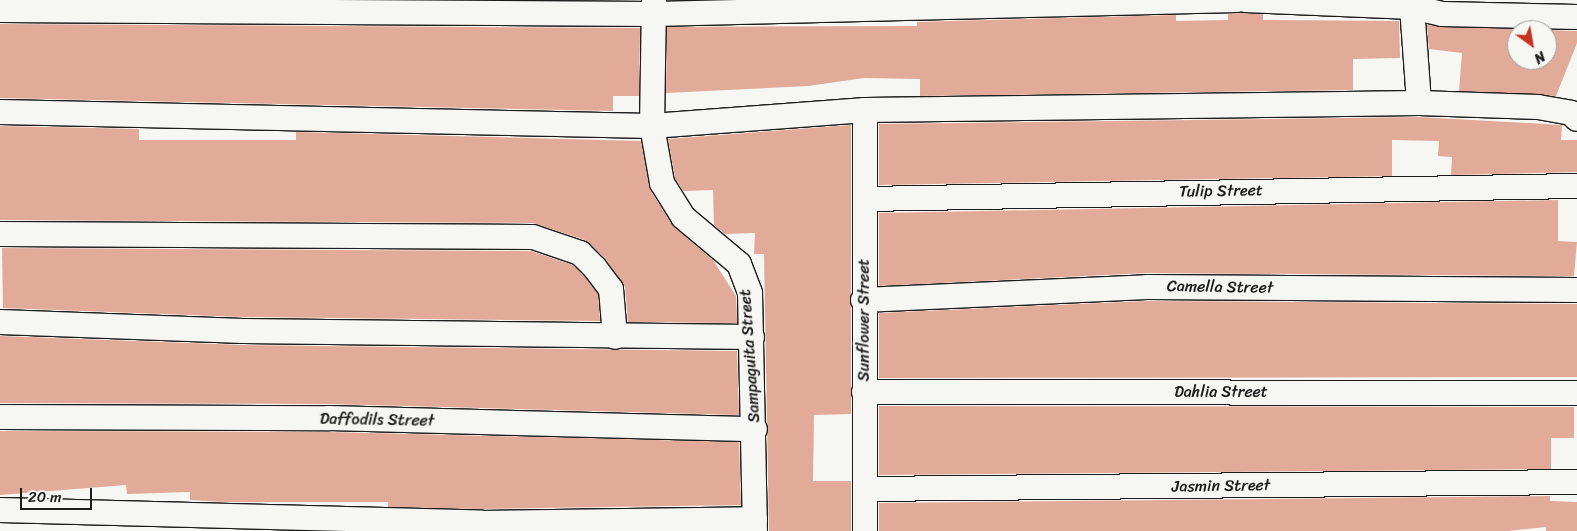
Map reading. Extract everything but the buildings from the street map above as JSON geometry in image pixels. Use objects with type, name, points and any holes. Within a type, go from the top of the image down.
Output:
[{"type":"street","points":[[0,10],[654,7],[1237,0]]},
{"type":"street","points":[[1245,0],[1412,7],[1442,14],[1577,17]]},
{"type":"street","name":"Sampaguita Street","points":[[654,7],[652,126],[662,183],[672,204],[739,264],[750,293],[755,429],[755,525]]},
{"type":"street","points":[[1412,7],[1419,103]]},
{"type":"street","points":[[0,112],[652,126],[864,110],[1419,103],[1538,107],[1571,113],[1577,119]]},
{"type":"street","name":"Sunflower Street","points":[[864,110],[866,199],[863,300],[865,531]]},
{"type":"street","name":"Tulip Street","points":[[866,199],[1577,186]]},
{"type":"street","points":[[0,234],[533,237],[580,253],[594,268],[611,289],[615,337]]},
{"type":"street","name":"Camella Street","points":[[863,300],[1153,286],[1577,290]]},
{"type":"street","points":[[0,322],[243,331],[615,337],[752,337]]},
{"type":"street","name":"Dahlia Street","points":[[864,392],[1577,393]]},
{"type":"street","name":"Daffodils Street","points":[[0,417],[328,418],[755,429]]},
{"type":"street","name":"Jasmin Street","points":[[865,490],[1577,482]]},
{"type":"street","points":[[0,510],[482,523],[755,525]]}]
